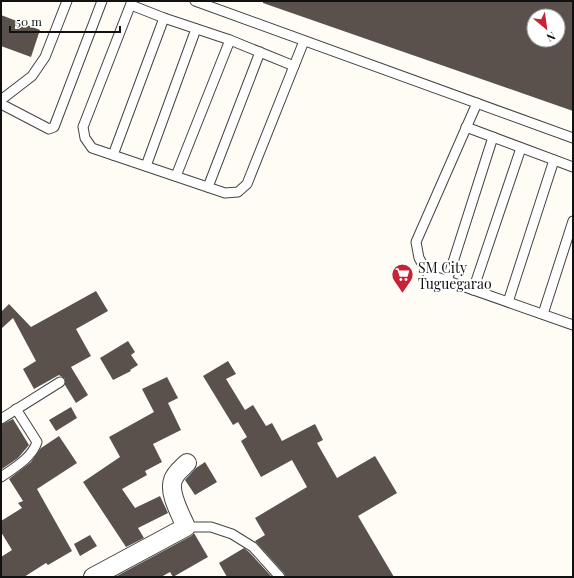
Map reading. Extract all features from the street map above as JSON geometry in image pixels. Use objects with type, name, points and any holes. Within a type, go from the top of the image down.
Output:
[{"type":"street","points":[[93,577],[186,527],[172,493],[172,481],[177,473],[187,463]]},
{"type":"lane","points":[[1,100],[32,76],[45,58],[67,1]]},
{"type":"lane","points":[[1,104],[49,129],[54,127],[102,1]]},
{"type":"lane","points":[[195,1],[573,138]]},
{"type":"lane","points":[[294,66],[230,40],[164,18],[131,3],[83,127],[85,138],[92,148],[225,193],[238,192],[247,184],[304,41]]},
{"type":"lane","points":[[113,155],[164,18]]},
{"type":"lane","points":[[146,166],[196,29]]},
{"type":"lane","points":[[176,176],[230,40]]},
{"type":"lane","points":[[208,187],[260,52]]},
{"type":"lane","points":[[476,103],[416,242],[419,258],[428,274],[573,325]]},
{"type":"lane","points":[[466,127],[573,167]]},
{"type":"lane","points":[[447,281],[493,138]]},
{"type":"lane","points":[[473,290],[521,148]]},
{"type":"lane","points":[[508,302],[554,160]]},
{"type":"lane","points":[[543,314],[573,221]]},
{"type":"lane","points":[[1,419],[60,382]]},
{"type":"lane","points":[[1,477],[27,457],[33,451],[37,442],[16,409]]},
{"type":"lane","points":[[186,527],[211,527],[232,534],[253,547],[280,577]]},
{"type":"building","points":[[263,1],[573,1],[573,111],[263,3]]},
{"type":"building","points":[[1,15],[40,30],[31,57],[1,46]]},
{"type":"building","points":[[96,291],[108,311],[76,329],[91,356],[71,367],[88,395],[76,403],[65,385],[65,379],[59,375],[34,389],[23,369],[36,361],[13,318],[1,329],[1,312],[9,304],[31,327]]},
{"type":"building","points":[[128,341],[135,352],[131,355],[138,365],[130,370],[131,371],[113,380],[100,358]]},
{"type":"building","points":[[228,361],[236,374],[226,379],[245,410],[253,405],[266,426],[272,423],[282,441],[315,424],[323,440],[317,443],[337,478],[375,456],[397,493],[358,516],[394,577],[286,577],[255,541],[265,535],[255,518],[307,487],[292,460],[261,477],[241,441],[247,437],[238,422],[233,425],[203,376]]},
{"type":"building","points":[[167,377],[178,398],[168,403],[181,430],[153,444],[162,462],[145,471],[147,475],[122,489],[135,508],[160,496],[168,513],[138,528],[144,538],[126,547],[83,482],[120,457],[109,437],[154,412],[142,389]]},
{"type":"building","points":[[71,407],[77,418],[56,431],[49,420]]},
{"type":"building","points":[[13,419],[29,445],[18,458],[2,469],[1,425]]},
{"type":"building","points":[[59,436],[77,463],[37,489],[72,551],[48,565],[46,563],[24,577],[1,577],[1,557],[12,550],[1,532],[1,521],[22,508],[18,503],[23,501],[9,479],[31,462],[41,448]]},
{"type":"building","points":[[205,462],[217,482],[195,495],[185,480],[196,468]]},
{"type":"building","points":[[194,533],[208,557],[173,577],[170,572],[161,577],[115,577],[191,536]]},
{"type":"building","points":[[90,535],[97,546],[80,556],[74,544]]},
{"type":"building","points":[[244,548],[272,577],[227,577],[219,563]]},
{"type":"place","name":"SM City Tuguegarao","points":[[403,294]]}]
